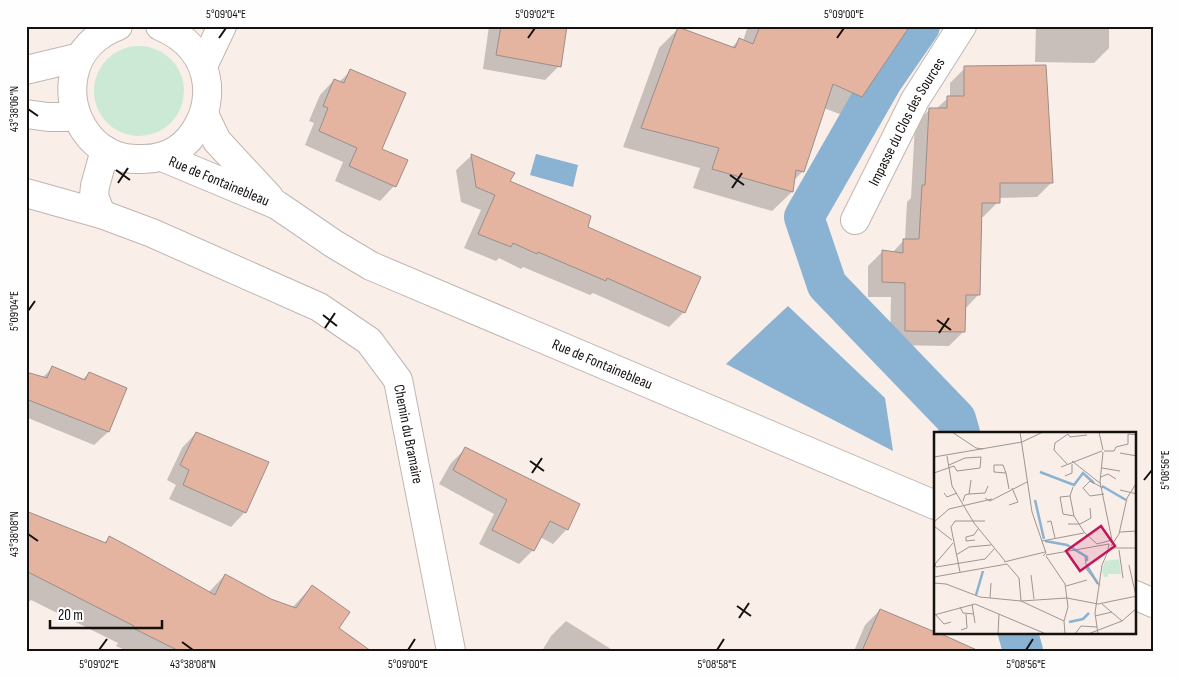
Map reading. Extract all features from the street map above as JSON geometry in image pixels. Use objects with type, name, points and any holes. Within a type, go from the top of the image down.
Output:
[{"type":"street","points":[[26,70],[118,26]]},
{"type":"street","points":[[87,42],[74,70],[71,84],[76,117],[88,136],[116,154],[146,159],[162,157],[188,141],[197,129],[204,114],[207,89],[203,66],[198,56],[186,42],[170,30],[160,26]]},
{"type":"street","points":[[203,66],[222,26]]},
{"type":"street","name":"Impasse du Clos des Sources","points":[[855,220],[915,100],[962,26]]},
{"type":"street","points":[[26,114],[48,117],[76,117]]},
{"type":"street","name":"Rue de Fontainebleau","points":[[204,114],[217,141],[277,205]]},
{"type":"street","points":[[100,214],[94,196],[95,186],[116,154]]},
{"type":"street","name":"Rue de Fontainebleau","points":[[162,157],[277,205],[334,244],[372,266],[934,505]]},
{"type":"street","name":"Chemin du Bramaire","points":[[26,192],[100,214],[152,233],[319,307],[369,341],[398,380],[451,651]]},
{"type":"street","points":[[1136,595],[1153,603]]},
{"type":"green space","points":[[139,46],[156,49],[171,59],[181,74],[184,91],[181,108],[171,123],[156,133],[139,136],[122,133],[107,123],[97,108],[94,91],[97,74],[107,59],[122,49]]},
{"type":"water","points":[[536,154],[578,165],[573,187],[530,175]]},
{"type":"water","points":[[788,306],[885,398],[893,451],[726,364]]},
{"type":"building","points":[[501,26],[567,26],[561,67],[496,55]]},
{"type":"building","points":[[760,26],[910,26],[862,97],[833,84],[804,172],[796,170],[793,192],[712,169],[719,148],[641,128],[678,27],[735,48],[739,38],[753,44]]},
{"type":"building","points":[[1046,65],[1053,183],[1000,183],[1000,203],[982,203],[980,295],[966,295],[965,332],[905,331],[905,283],[882,282],[882,250],[903,253],[903,239],[919,239],[922,185],[925,185],[929,108],[947,108],[947,96],[964,96],[964,66]]},
{"type":"building","points":[[350,69],[406,93],[382,149],[408,160],[396,187],[349,166],[357,148],[319,131],[328,108],[323,106],[334,79],[344,83]]},
{"type":"building","points":[[471,154],[515,173],[510,181],[591,216],[588,227],[701,277],[685,313],[607,278],[606,281],[538,252],[537,254],[513,243],[511,247],[478,234],[495,195],[476,187]]},
{"type":"building","points":[[52,366],[85,380],[89,372],[127,388],[109,432],[26,399],[26,372],[47,378]]},
{"type":"building","points":[[196,432],[269,462],[246,513],[183,485],[189,470],[180,465]]},
{"type":"building","points":[[465,447],[580,504],[568,530],[550,521],[534,551],[492,530],[507,500],[453,470]]},
{"type":"building","points":[[26,511],[106,543],[109,536],[215,595],[225,574],[271,599],[296,608],[312,585],[350,612],[339,628],[371,651],[179,651],[26,571]]},
{"type":"building","points":[[880,609],[934,632],[934,634],[941,634],[979,651],[862,651]]},
{"type":"waterway","points":[[920,26],[882,81],[804,217],[827,285],[956,419],[960,432]]},
{"type":"waterway","points":[[1018,634],[1023,651]]}]
